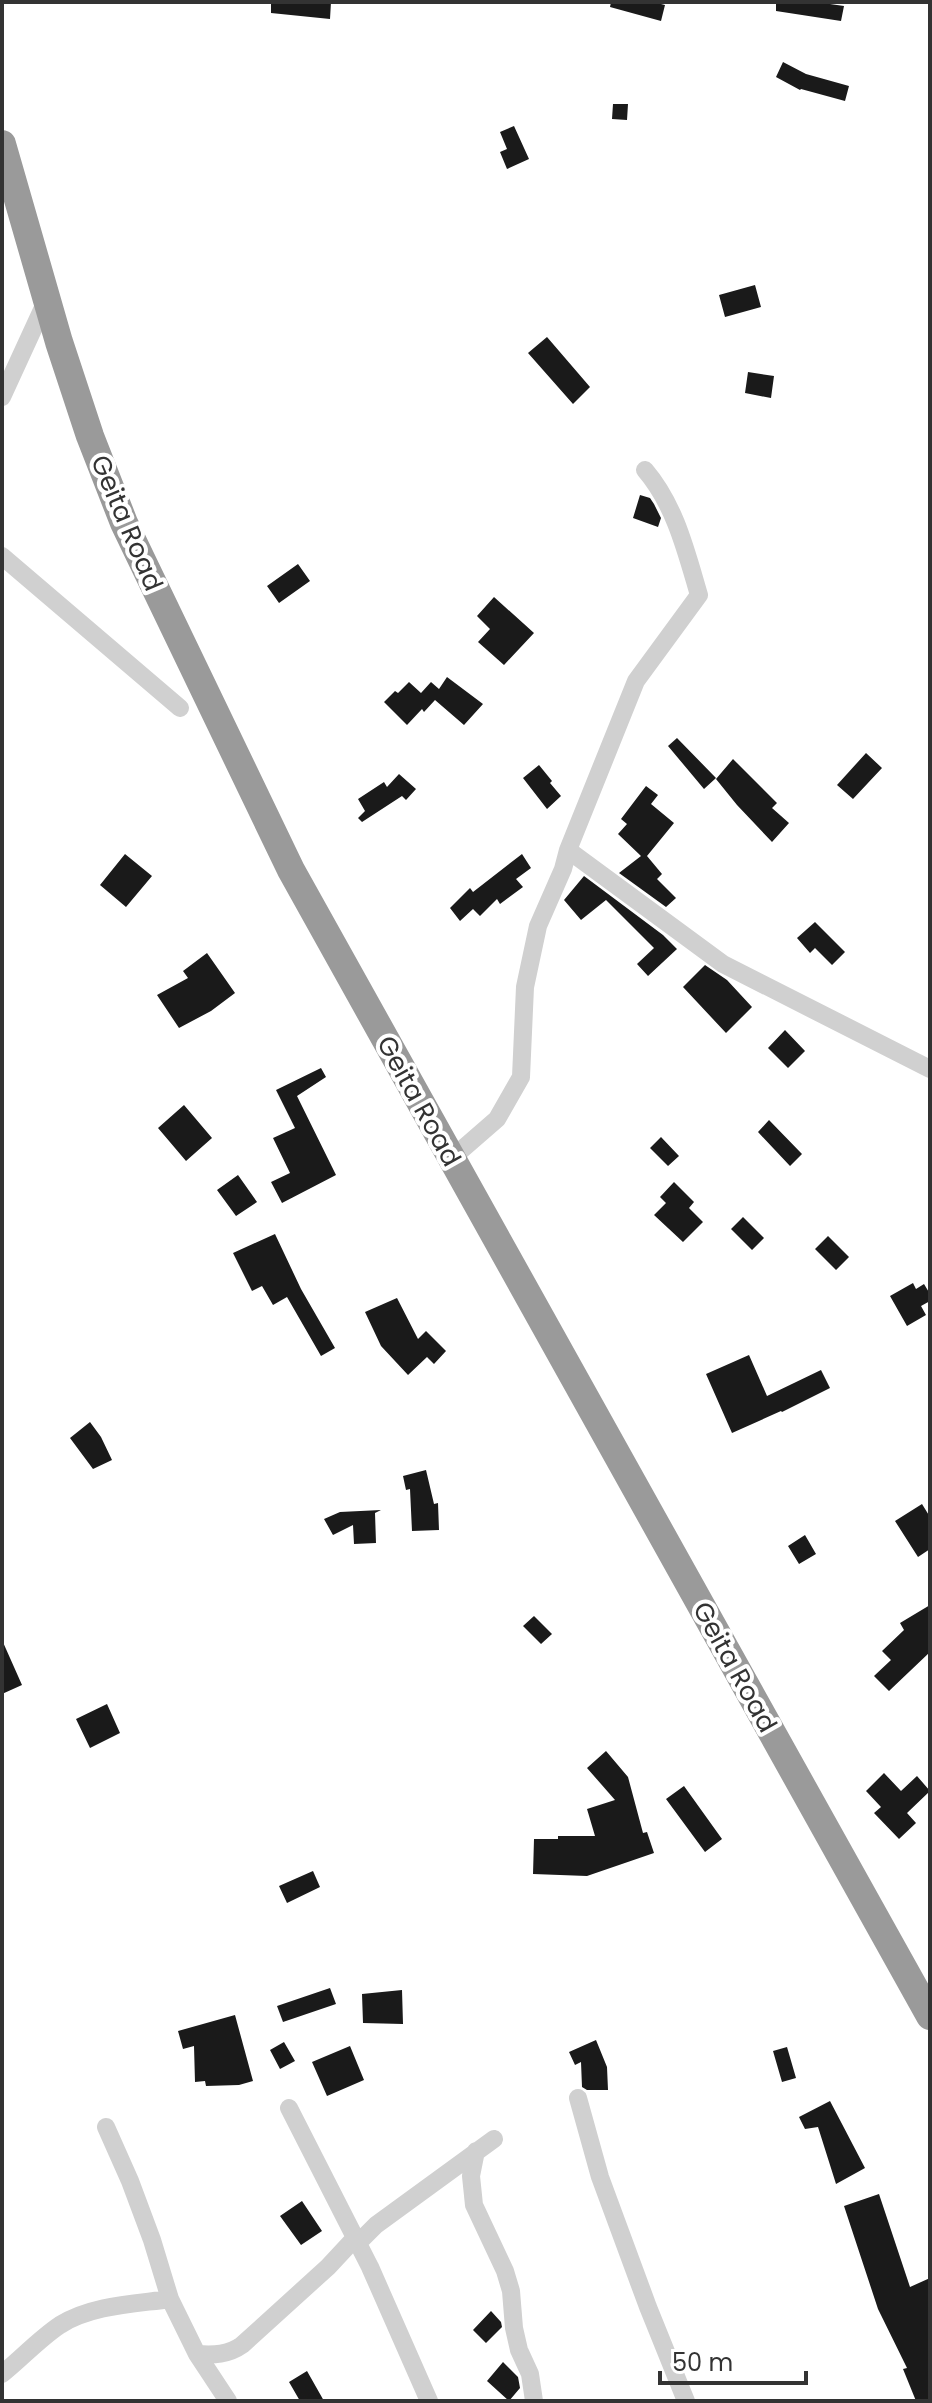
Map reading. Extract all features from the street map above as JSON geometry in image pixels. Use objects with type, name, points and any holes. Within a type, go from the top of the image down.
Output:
[{"type":"highway","name":"Geita Road","points":[[2,144],[90,436],[124,523],[291,870],[930,2016]]},
{"type":"street","points":[[2,397],[47,299]]},
{"type":"street","points":[[451,1159],[497,1119],[521,1077],[525,987],[538,926],[636,681],[699,595],[678,526],[661,488],[645,470]]},
{"type":"street","points":[[2,556],[180,708]]},
{"type":"street","points":[[568,850],[723,964],[930,1069]]},
{"type":"street","points":[[578,2098],[600,2177],[686,2401]]},
{"type":"street","points":[[289,2108],[356,2240],[429,2401]]},
{"type":"street","points":[[106,2127],[130,2181],[170,2299],[197,2354],[228,2401]]},
{"type":"street","points":[[197,2354],[223,2354],[242,2345],[356,2240],[494,2139]]},
{"type":"street","points":[[476,2151],[471,2176],[474,2205],[505,2271],[511,2291],[514,2328],[519,2350],[530,2374],[534,2401]]},
{"type":"street","points":[[2,2374],[63,2323],[115,2307],[170,2299]]},
{"type":"building","points":[[271,2],[331,2],[330,19],[271,13]]},
{"type":"building","points":[[611,2],[665,5],[661,21],[610,7]]},
{"type":"building","points":[[776,2],[844,6],[841,21],[776,11]]},
{"type":"building","points":[[783,62],[806,74],[849,86],[845,101],[800,90],[776,77]]},
{"type":"building","points":[[613,104],[628,104],[627,120],[612,119]]},
{"type":"building","points":[[514,126],[529,159],[507,169],[500,152],[507,149],[500,132]]},
{"type":"building","points":[[755,285],[761,307],[725,317],[719,295]]},
{"type":"building","points":[[547,337],[590,387],[573,404],[528,353]]},
{"type":"building","points":[[748,372],[774,376],[771,398],[745,393]]},
{"type":"building","points":[[640,495],[650,498],[654,504],[661,518],[658,527],[633,518]]},
{"type":"building","points":[[298,564],[310,581],[279,603],[267,586]]},
{"type":"building","points":[[494,597],[534,633],[504,665],[478,642],[490,629],[477,616]]},
{"type":"building","points":[[447,677],[483,704],[464,725],[435,700],[407,725],[384,702],[409,682],[421,693],[431,682],[439,689]]},
{"type":"building","points":[[677,738],[716,778],[704,789],[668,746]]},
{"type":"building","points":[[866,753],[882,768],[853,799],[837,785]]},
{"type":"building","points":[[733,759],[777,803],[772,808],[789,823],[772,842],[716,779]]},
{"type":"building","points":[[539,765],[561,796],[547,809],[523,778]]},
{"type":"building","points":[[399,774],[416,789],[406,800],[402,796],[362,822],[358,818],[365,811],[358,799],[384,782],[387,787]]},
{"type":"building","points":[[646,786],[658,795],[651,804],[674,823],[647,856],[662,874],[657,879],[676,898],[666,907],[619,873],[641,856],[618,834],[627,824],[621,819]]},
{"type":"building","points":[[125,854],[152,876],[126,907],[100,885]]},
{"type":"building","points":[[522,854],[531,868],[516,879],[523,887],[500,904],[497,899],[480,916],[473,909],[460,921],[450,908],[470,888],[473,892]]},
{"type":"building","points":[[584,876],[677,949],[648,976],[637,964],[654,948],[606,900],[581,920],[564,900]]},
{"type":"building","points":[[815,922],[845,952],[832,965],[815,948],[810,953],[797,938]]},
{"type":"building","points":[[207,953],[235,993],[211,1011],[179,1028],[157,995],[188,978],[183,971]]},
{"type":"building","points":[[705,965],[727,980],[752,1007],[726,1033],[683,987]]},
{"type":"building","points":[[785,1030],[805,1051],[788,1068],[768,1048]]},
{"type":"building","points":[[321,1068],[326,1077],[297,1096],[336,1175],[282,1203],[271,1182],[290,1173],[273,1138],[295,1128],[276,1090]]},
{"type":"building","points":[[184,1105],[212,1138],[186,1161],[158,1128]]},
{"type":"building","points":[[769,1120],[802,1154],[790,1166],[758,1132]]},
{"type":"building","points":[[661,1137],[679,1156],[668,1166],[650,1148]]},
{"type":"building","points":[[238,1175],[257,1202],[236,1216],[217,1190]]},
{"type":"building","points":[[674,1182],[694,1202],[689,1208],[703,1222],[683,1242],[654,1215],[666,1203],[660,1197]]},
{"type":"building","points":[[743,1217],[764,1238],[752,1250],[731,1229]]},
{"type":"building","points":[[275,1234],[301,1289],[335,1348],[321,1356],[287,1297],[273,1305],[262,1286],[252,1291],[233,1253]]},
{"type":"building","points":[[828,1236],[849,1257],[836,1270],[815,1249]]},
{"type":"building","points":[[913,1283],[916,1289],[924,1284],[930,1301],[921,1306],[926,1315],[907,1326],[890,1296]]},
{"type":"building","points":[[397,1298],[418,1339],[426,1331],[446,1351],[434,1364],[427,1357],[408,1375],[381,1346],[365,1312]]},
{"type":"building","points":[[749,1355],[767,1396],[821,1370],[830,1388],[732,1433],[706,1374]]},
{"type":"building","points":[[90,1422],[112,1460],[93,1469],[70,1438]]},
{"type":"building","points":[[426,1470],[434,1504],[438,1503],[439,1530],[412,1531],[410,1489],[406,1490],[403,1476]]},
{"type":"building","points":[[922,1504],[930,1517],[930,1549],[918,1557],[895,1521]]},
{"type":"building","points":[[381,1510],[375,1513],[376,1543],[354,1544],[353,1525],[333,1535],[324,1519],[340,1512]]},
{"type":"building","points":[[805,1535],[816,1554],[799,1564],[788,1546]]},
{"type":"building","points":[[930,1605],[930,1652],[889,1691],[874,1676],[891,1660],[882,1651],[904,1630],[900,1623]]},
{"type":"building","points":[[534,1616],[552,1634],[541,1644],[523,1626]]},
{"type":"building","points":[[2,1640],[22,1685],[2,1694]]},
{"type":"building","points":[[107,1704],[120,1733],[90,1748],[76,1719]]},
{"type":"building","points":[[606,1751],[628,1777],[643,1833],[647,1832],[654,1853],[587,1876],[533,1874],[534,1839],[595,1836],[587,1809],[615,1800],[587,1768]]},
{"type":"building","points":[[884,1773],[901,1791],[917,1776],[930,1791],[907,1813],[916,1823],[899,1839],[874,1813],[881,1807],[866,1791]]},
{"type":"building","points":[[684,1786],[722,1839],[705,1852],[666,1799]]},
{"type":"building","points":[[313,1871],[320,1887],[287,1903],[279,1886]]},
{"type":"building","points":[[330,1988],[336,2004],[283,2022],[277,2006]]},
{"type":"building","points":[[402,1990],[403,2024],[363,2023],[362,1994]]},
{"type":"building","points":[[235,2015],[253,2081],[239,2085],[206,2086],[205,2081],[195,2082],[194,2046],[183,2049],[178,2031]]},
{"type":"building","points":[[596,2040],[607,2067],[608,2090],[587,2090],[582,2087],[581,2062],[575,2065],[569,2052]]},
{"type":"building","points":[[284,2042],[295,2061],[280,2069],[270,2050]]},
{"type":"building","points":[[350,2046],[364,2080],[327,2096],[312,2062]]},
{"type":"building","points":[[787,2047],[796,2078],[782,2082],[773,2051]]},
{"type":"building","points":[[830,2101],[865,2168],[836,2184],[818,2127],[805,2129],[799,2117]]},
{"type":"building","points":[[879,2194],[910,2287],[930,2278],[930,2401],[916,2401],[903,2369],[907,2368],[878,2309],[844,2206]]},
{"type":"building","points":[[302,2201],[322,2231],[301,2245],[280,2216]]},
{"type":"building","points":[[491,2311],[502,2327],[486,2343],[473,2330]]},
{"type":"building","points":[[503,2362],[518,2377],[520,2388],[509,2401],[487,2381]]},
{"type":"building","points":[[307,2371],[324,2401],[300,2401],[289,2382]]}]
